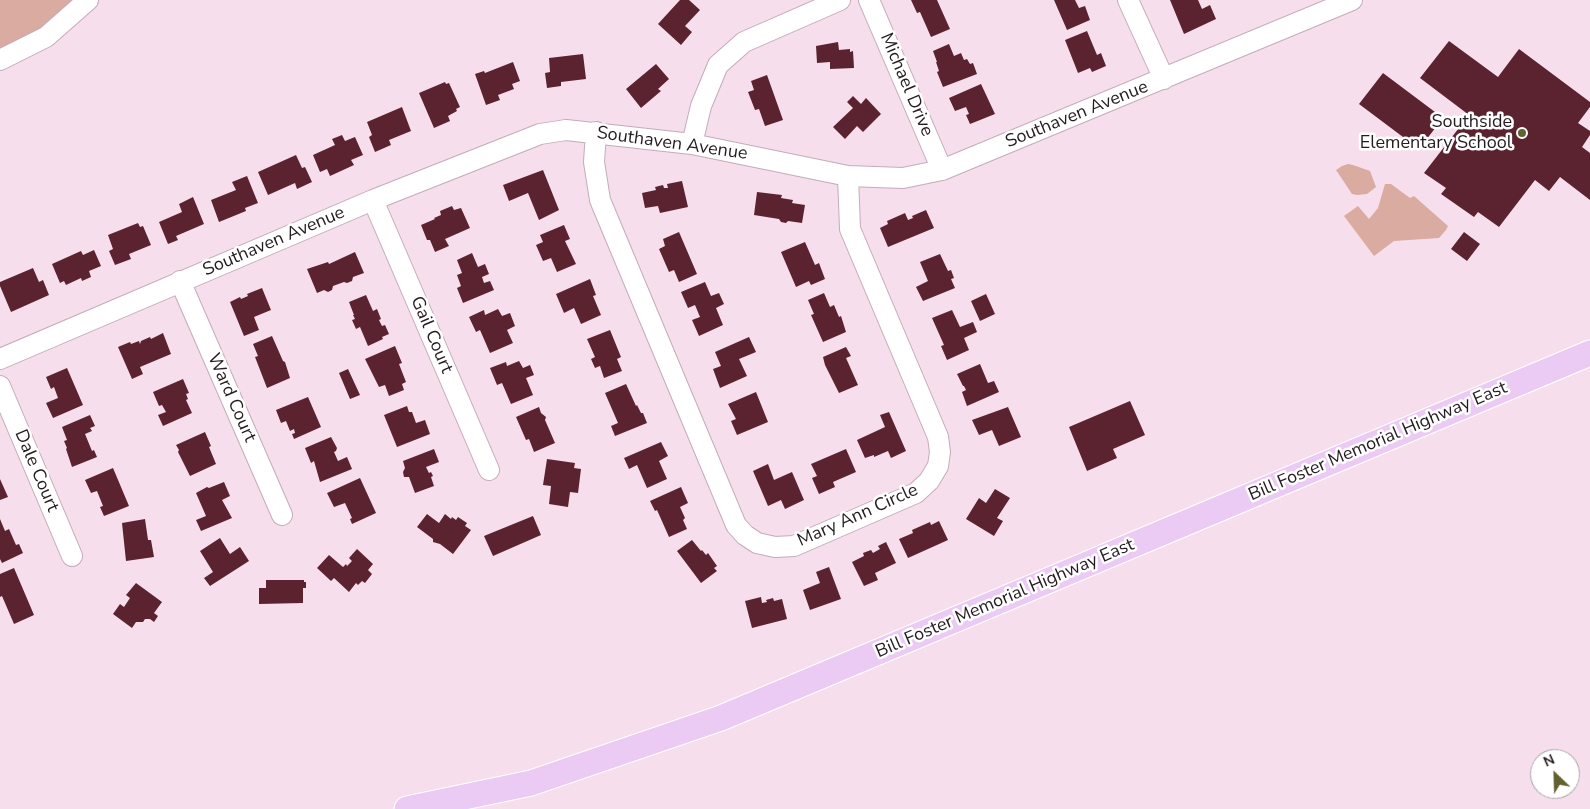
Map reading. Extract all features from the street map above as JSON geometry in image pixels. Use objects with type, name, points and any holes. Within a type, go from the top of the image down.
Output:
[{"type":"main road","name":"Bill Foster Memorial Highway East","points":[[407,809],[531,783],[721,718],[1590,353]]},
{"type":"street","points":[[0,60],[46,37],[88,0]]},
{"type":"street","points":[[692,144],[701,106],[718,65],[744,42],[840,0]]},
{"type":"street","name":"Michael Drive","points":[[869,0],[942,170]]},
{"type":"street","points":[[1128,0],[1164,79]]},
{"type":"street","name":"Southaven Avenue","points":[[0,358],[373,200],[540,134],[566,130],[596,132],[692,144],[848,176],[903,178],[942,170],[1352,0]]},
{"type":"street","name":"Mary Ann Circle","points":[[596,132],[594,162],[600,200],[732,516],[736,525],[746,535],[757,543],[774,547],[794,546],[916,493],[929,481],[938,466],[940,452],[938,437],[850,229],[848,176]]},
{"type":"street","name":"Gail Court","points":[[373,200],[489,470]]},
{"type":"street","name":"Ward Court","points":[[180,282],[282,515]]},
{"type":"street","name":"Dale Court","points":[[0,386],[72,556]]},
{"type":"shaded area","points":[[0,0],[78,0],[58,20],[0,55]]},
{"type":"shaded area","points":[[1348,164],[1370,171],[1376,187],[1367,194],[1352,194],[1336,170]]},
{"type":"shaded area","points":[[1385,184],[1391,184],[1410,198],[1414,196],[1448,226],[1446,230],[1439,238],[1394,241],[1374,256],[1344,216],[1358,206],[1369,219],[1378,208]]},
{"type":"building","points":[[680,0],[689,0],[700,10],[685,26],[692,32],[681,45],[658,24]]},
{"type":"building","points":[[911,0],[937,0],[950,29],[931,37],[920,12],[917,13]]},
{"type":"building","points":[[1054,0],[1075,0],[1079,8],[1085,6],[1090,20],[1067,30]]},
{"type":"building","points":[[1170,0],[1198,0],[1202,9],[1210,5],[1216,19],[1184,34]]},
{"type":"building","points":[[1087,31],[1097,55],[1101,53],[1106,66],[1092,72],[1090,68],[1078,73],[1065,40]]},
{"type":"building","name":"Southside Elementary School","points":[[1449,41],[1498,77],[1519,49],[1590,102],[1590,107],[1578,123],[1590,131],[1590,135],[1582,147],[1590,153],[1590,200],[1560,177],[1549,191],[1535,180],[1499,227],[1478,212],[1474,217],[1441,194],[1446,188],[1424,173],[1469,115],[1420,78]]},
{"type":"building","points":[[838,42],[839,50],[850,49],[850,52],[853,51],[854,68],[830,69],[830,62],[817,63],[816,46]]},
{"type":"building","points":[[949,44],[954,56],[961,53],[964,60],[967,59],[970,64],[973,63],[977,74],[943,87],[937,72],[939,71],[933,51]]},
{"type":"building","points":[[583,54],[586,79],[561,82],[561,86],[547,88],[545,73],[550,72],[549,58]]},
{"type":"building","points":[[513,62],[520,81],[512,84],[514,89],[498,95],[500,100],[486,105],[475,74],[484,71],[485,73]]},
{"type":"building","points":[[656,64],[669,79],[658,89],[661,91],[641,108],[626,89]]},
{"type":"building","points":[[1383,73],[1443,118],[1419,149],[1359,104]]},
{"type":"building","points":[[767,75],[783,120],[765,126],[759,109],[755,110],[748,92],[754,90],[751,81]]},
{"type":"building","points":[[445,82],[446,84],[449,83],[460,107],[448,116],[450,121],[434,128],[419,93]]},
{"type":"building","points":[[981,84],[995,114],[970,124],[966,115],[969,114],[966,107],[955,111],[949,98]]},
{"type":"building","points":[[853,96],[861,104],[866,98],[881,114],[863,132],[857,126],[845,139],[833,127],[853,108],[847,102]]},
{"type":"building","points":[[402,107],[411,131],[389,140],[391,145],[375,152],[369,137],[372,135],[367,122]]},
{"type":"building","points":[[342,135],[345,141],[355,137],[363,155],[351,160],[354,165],[330,176],[327,169],[320,172],[313,155],[335,145],[332,139]]},
{"type":"building","points":[[296,155],[302,168],[305,167],[312,182],[297,189],[295,183],[268,195],[258,172]]},
{"type":"building","points":[[543,170],[559,210],[539,220],[528,193],[509,201],[503,185]]},
{"type":"building","points":[[247,176],[258,203],[245,208],[246,211],[219,222],[211,200],[236,190],[232,182]]},
{"type":"building","points":[[682,181],[688,207],[660,213],[658,206],[645,208],[642,193],[656,190],[655,187],[663,185],[664,188],[668,188],[667,184]]},
{"type":"building","points":[[757,192],[782,195],[781,198],[793,200],[792,203],[805,205],[802,223],[788,221],[786,223],[781,222],[779,219],[754,215]]},
{"type":"building","points":[[193,197],[204,224],[176,236],[178,240],[168,244],[159,222],[182,212],[179,204]]},
{"type":"building","points":[[452,206],[454,210],[461,208],[470,228],[445,239],[449,246],[435,252],[430,240],[427,240],[421,225],[435,219],[441,215],[440,211]]},
{"type":"building","points":[[926,210],[934,228],[888,247],[880,228],[888,224],[887,221],[905,213],[908,220],[913,218],[912,216]]},
{"type":"building","points":[[138,223],[140,227],[143,226],[151,245],[129,254],[131,259],[115,265],[109,251],[113,249],[108,235]]},
{"type":"building","points":[[564,225],[570,239],[565,241],[576,264],[557,272],[551,258],[543,261],[536,245],[543,242],[540,235]]},
{"type":"building","points":[[679,232],[697,274],[679,282],[674,270],[669,272],[659,249],[665,246],[663,239]]},
{"type":"building","points":[[1464,232],[1480,244],[1467,261],[1451,249]]},
{"type":"building","points":[[805,242],[815,265],[819,263],[825,279],[811,285],[809,281],[796,287],[781,252]]},
{"type":"building","points":[[94,250],[101,266],[89,271],[91,277],[82,281],[81,278],[66,285],[64,281],[60,283],[52,264],[81,251],[83,255]]},
{"type":"building","points":[[355,252],[364,273],[353,277],[352,281],[333,286],[332,290],[328,292],[324,290],[317,293],[307,269],[328,262],[329,264]]},
{"type":"building","points":[[472,253],[478,267],[485,264],[489,274],[482,277],[484,283],[490,281],[494,290],[463,303],[457,288],[461,286],[457,275],[462,273],[457,260]]},
{"type":"building","points":[[940,254],[948,271],[951,270],[954,278],[951,279],[955,288],[923,301],[916,287],[928,281],[920,262]]},
{"type":"building","points":[[33,268],[39,282],[43,280],[49,295],[11,312],[0,282]]},
{"type":"building","points":[[590,279],[596,295],[593,296],[601,315],[581,324],[574,308],[564,313],[556,294]]},
{"type":"building","points":[[705,282],[711,296],[719,293],[724,304],[716,308],[723,325],[699,336],[692,320],[700,317],[695,305],[688,308],[681,292]]},
{"type":"building","points":[[262,288],[271,310],[254,317],[259,330],[244,336],[230,302],[240,297],[241,299],[248,296],[247,294]]},
{"type":"building","points":[[824,293],[830,307],[834,305],[839,317],[841,316],[846,332],[823,342],[811,315],[814,314],[808,300]]},
{"type":"building","points":[[986,294],[995,314],[980,321],[971,301]]},
{"type":"building","points":[[366,295],[373,311],[377,309],[381,319],[379,320],[382,326],[385,325],[389,334],[368,346],[360,327],[356,329],[352,320],[355,319],[349,302]]},
{"type":"building","points":[[498,309],[502,316],[510,313],[515,326],[507,330],[513,343],[490,353],[480,330],[476,332],[469,317],[484,310],[485,315]]},
{"type":"building","points":[[952,310],[960,327],[973,322],[977,332],[964,338],[969,350],[947,360],[941,346],[944,345],[932,318]]},
{"type":"building","points":[[610,330],[621,357],[617,359],[622,371],[604,378],[600,366],[595,368],[591,359],[595,357],[587,339]]},
{"type":"building","points":[[163,333],[171,354],[140,367],[143,374],[132,379],[118,347],[130,342],[131,344],[139,341],[140,344],[141,341],[150,337],[151,339]]},
{"type":"building","points":[[272,336],[285,362],[290,378],[267,388],[255,357],[258,356],[253,344]]},
{"type":"building","points":[[749,337],[756,352],[739,359],[747,376],[720,388],[713,369],[721,366],[715,352]]},
{"type":"building","points":[[395,346],[402,363],[399,364],[406,382],[402,384],[404,390],[389,396],[385,385],[379,387],[365,359]]},
{"type":"building","points":[[846,347],[851,356],[846,358],[858,385],[839,393],[823,357]]},
{"type":"building","points":[[519,361],[523,368],[530,365],[534,375],[526,378],[533,395],[511,404],[502,383],[497,385],[490,368],[506,362],[507,366]]},
{"type":"building","points":[[980,364],[988,383],[994,381],[999,392],[967,406],[962,392],[966,390],[957,374]]},
{"type":"building","points":[[67,368],[83,405],[53,418],[46,403],[58,398],[54,387],[51,389],[46,377]]},
{"type":"building","points":[[348,369],[360,395],[350,399],[339,373]]},
{"type":"building","points":[[183,379],[189,393],[186,394],[188,399],[186,400],[192,413],[163,426],[158,415],[166,412],[162,405],[159,406],[153,392]]},
{"type":"building","points":[[626,384],[636,406],[643,413],[647,423],[615,436],[611,426],[618,423],[605,393]]},
{"type":"building","points":[[756,392],[768,422],[737,435],[731,421],[736,419],[728,404]]},
{"type":"building","points":[[308,397],[321,427],[294,439],[292,434],[295,433],[294,429],[290,431],[286,421],[281,423],[276,410]]},
{"type":"building","points":[[1130,401],[1145,435],[1113,449],[1117,458],[1087,471],[1069,427]]},
{"type":"building","points":[[407,406],[409,412],[412,412],[416,423],[425,420],[430,434],[397,447],[384,415]]},
{"type":"building","points":[[539,407],[541,413],[546,417],[545,420],[555,443],[534,452],[529,439],[526,440],[516,417]]},
{"type":"building","points":[[1008,407],[1021,437],[999,446],[992,430],[979,435],[972,420]]},
{"type":"building","points":[[889,412],[906,451],[891,458],[888,451],[874,457],[874,455],[865,458],[857,440],[885,427],[880,415]]},
{"type":"building","points":[[90,415],[95,426],[90,428],[92,431],[85,434],[92,451],[94,450],[97,457],[72,467],[64,441],[67,440],[62,427]]},
{"type":"building","points":[[205,432],[216,464],[190,476],[176,445]]},
{"type":"building","points":[[331,437],[337,448],[334,452],[338,461],[347,457],[352,469],[320,482],[314,461],[311,463],[305,448]]},
{"type":"building","points":[[661,442],[668,456],[659,461],[667,479],[647,488],[637,465],[629,469],[624,458]]},
{"type":"building","points":[[434,449],[439,462],[426,467],[433,476],[431,477],[434,486],[415,493],[409,477],[404,477],[403,472],[405,468],[403,461]]},
{"type":"building","points":[[846,449],[856,472],[833,482],[835,487],[819,494],[812,478],[817,476],[811,464]]},
{"type":"building","points":[[547,459],[575,463],[574,468],[581,469],[578,493],[570,492],[568,507],[549,504],[551,486],[543,485]]},
{"type":"building","points":[[768,464],[774,480],[792,472],[804,500],[785,509],[781,500],[768,506],[753,471]]},
{"type":"building","points":[[113,468],[129,506],[104,516],[100,507],[103,506],[97,491],[91,493],[85,480]]},
{"type":"building","points":[[360,478],[376,513],[352,524],[350,519],[352,518],[345,503],[334,507],[327,493]]},
{"type":"building","points":[[0,479],[8,497],[0,500]]},
{"type":"building","points":[[224,482],[230,496],[222,500],[232,518],[201,531],[196,520],[206,516],[196,493],[207,487],[209,488]]},
{"type":"building","points":[[681,487],[688,503],[680,507],[687,529],[669,537],[657,510],[655,511],[650,501]]},
{"type":"building","points":[[995,489],[1010,498],[997,518],[1003,521],[994,536],[966,519],[979,498],[986,503]]},
{"type":"building","points":[[427,514],[439,523],[445,514],[451,519],[452,517],[456,520],[458,517],[467,523],[465,526],[471,530],[453,554],[440,544],[433,542],[433,539],[417,527]]},
{"type":"building","points":[[533,516],[541,535],[493,556],[484,536]]},
{"type":"building","points":[[0,519],[5,531],[9,529],[16,545],[19,544],[23,553],[2,563],[0,559]]},
{"type":"building","points":[[145,519],[148,540],[151,540],[154,557],[126,561],[122,523]]},
{"type":"building","points":[[939,521],[948,540],[908,558],[899,539],[913,533],[912,530],[930,522],[931,525]]},
{"type":"building","points":[[220,538],[230,554],[240,547],[249,561],[210,586],[204,578],[213,572],[200,551]]},
{"type":"building","points":[[692,540],[701,551],[706,555],[708,553],[717,566],[714,568],[717,571],[701,583],[677,551]]},
{"type":"building","points":[[886,542],[896,563],[875,573],[878,580],[864,586],[852,562],[864,556],[863,553],[871,550],[873,553],[880,549],[878,546]]},
{"type":"building","points":[[357,549],[373,564],[368,570],[372,574],[365,583],[362,581],[358,585],[356,583],[349,592],[334,578],[331,581],[317,568],[329,555],[343,567],[346,564],[347,566],[352,561],[349,558]]},
{"type":"building","points":[[829,567],[841,599],[810,610],[803,590],[820,583],[816,572]]},
{"type":"building","points":[[14,568],[34,615],[14,624],[2,596],[0,597],[0,574]]},
{"type":"building","points":[[266,580],[304,580],[306,588],[303,588],[303,603],[259,604],[259,588],[266,588]]},
{"type":"building","points":[[136,583],[162,602],[154,613],[158,616],[154,622],[150,619],[145,619],[143,622],[136,622],[132,628],[113,614],[120,604],[124,607],[130,598],[126,595]]},
{"type":"building","points":[[761,597],[762,603],[773,598],[774,601],[782,599],[787,619],[752,628],[745,601]]},
{"type":"place","name":"Southside Elementary School","points":[[1522,133]]}]
